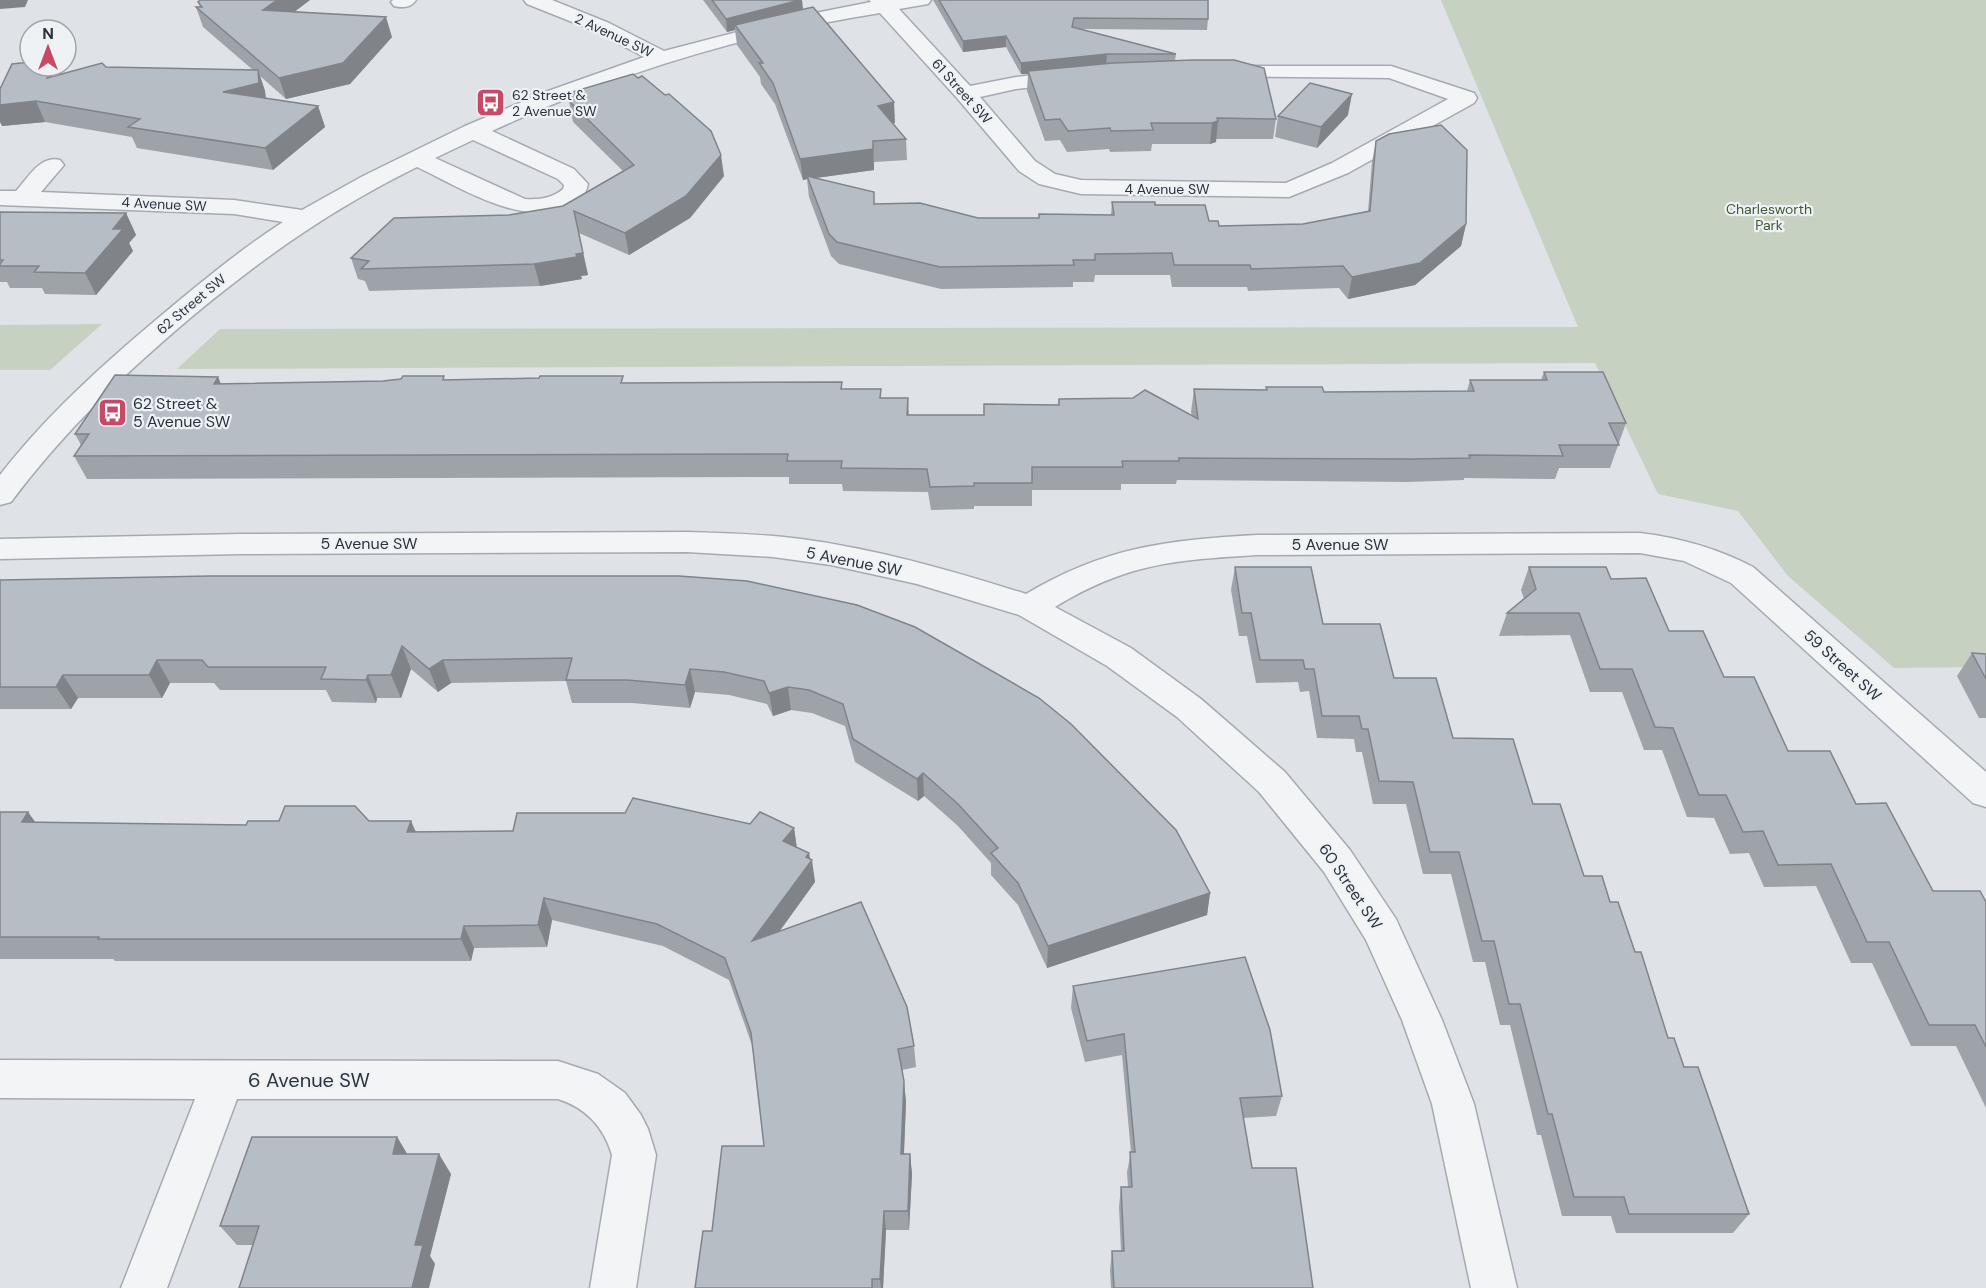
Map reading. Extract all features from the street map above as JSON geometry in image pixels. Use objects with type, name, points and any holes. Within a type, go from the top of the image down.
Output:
[{"type":"street","name":"2 Avenue SW","points":[[534,0],[602,27],[660,57]]},
{"type":"street","name":"62 Street SW","points":[[0,495],[78,407],[140,347],[225,276],[305,218],[473,131],[561,94],[660,57],[882,3],[921,0]]},
{"type":"street","name":"61 Street SW","points":[[882,3],[965,93],[1027,166],[1047,179]]},
{"type":"street","name":"4 Avenue SW","points":[[1047,179],[1096,189],[1289,190],[1340,168],[1466,98],[1391,72],[1203,72]]},
{"type":"street","points":[[965,93],[1016,83],[1094,75]]},
{"type":"street","points":[[417,158],[520,205],[546,206],[569,197],[574,191],[576,184],[566,174],[473,131]]},
{"type":"street","name":"4 Avenue SW","points":[[12,198],[52,165]]},
{"type":"street","name":"4 Avenue SW","points":[[12,198],[234,207],[305,218]]},
{"type":"street","name":"5 Avenue SW","points":[[0,549],[242,544],[687,542],[749,545],[804,551],[878,565],[959,585],[1030,607],[1063,587],[1111,565],[1147,555],[1201,549],[1257,545],[1640,543],[1690,550]]},
{"type":"street","name":"59 Street SW","points":[[1690,550],[1719,561],[1742,575],[1986,793]]},
{"type":"street","name":"60 Street SW","points":[[1030,607],[1119,657],[1189,708],[1272,782],[1337,861],[1382,931],[1422,1020],[1453,1104],[1494,1288]]},
{"type":"street","name":"6 Avenue SW","points":[[0,1078],[558,1080],[583,1088],[610,1107],[626,1129],[634,1155],[613,1288]]},
{"type":"street","points":[[144,1288],[222,1080]]},
{"type":"green space","name":"Charlesworth Park","points":[[1441,0],[1986,0],[1986,667],[1894,668],[1788,576],[1738,511],[1658,494],[1595,363],[177,369],[220,329],[1578,327]]},
{"type":"green space","points":[[102,324],[50,370],[0,370],[0,325]]},
{"type":"building","points":[[200,0],[277,0],[263,10],[386,17],[343,63],[279,78],[196,7],[202,7],[198,2]]},
{"type":"building","points":[[712,0],[800,0],[726,19]]},
{"type":"building","points":[[939,0],[1208,0],[1208,19],[1074,18],[1072,27],[1176,54],[1107,54],[1021,63],[1006,36],[963,41]]},
{"type":"building","points":[[813,7],[894,102],[878,106],[906,139],[873,141],[873,149],[800,159],[773,83],[759,63],[763,63],[735,25]]},
{"type":"building","points":[[1234,60],[1264,68],[1276,119],[1217,118],[1218,121],[1212,123],[1151,123],[1153,130],[1111,131],[1110,128],[1068,131],[1060,119],[1045,120],[1028,71],[1113,63]]},
{"type":"building","points":[[18,63],[18,78],[78,78],[78,70],[102,63],[106,67],[258,70],[259,83],[223,92],[318,106],[265,148],[128,127],[140,119],[36,101],[0,105],[0,89],[12,64]]},
{"type":"building","points":[[633,74],[638,78],[642,76],[665,95],[669,94],[711,131],[721,155],[686,196],[625,233],[574,211],[583,253],[576,254],[577,257],[534,264],[361,269],[369,261],[351,258],[394,218],[509,215],[563,206],[634,165],[569,101],[579,98],[572,92]]},
{"type":"building","points":[[1310,83],[1352,94],[1321,127],[1278,116]]},
{"type":"building","points":[[1441,125],[1467,150],[1466,224],[1420,263],[1352,277],[1343,266],[1251,269],[1250,265],[1174,265],[1172,253],[1095,254],[1095,260],[1073,260],[1074,265],[940,267],[837,242],[829,234],[807,176],[874,192],[874,204],[920,203],[978,218],[1039,218],[1039,214],[1114,215],[1112,202],[1155,202],[1155,205],[1205,205],[1209,221],[1218,221],[1219,226],[1303,224],[1370,211],[1376,141],[1389,134]]},
{"type":"building","points":[[0,212],[126,213],[113,229],[123,229],[85,273],[34,272],[39,266],[0,266],[3,260],[0,260]]},
{"type":"building","points":[[1544,372],[1603,372],[1626,423],[1609,423],[1619,445],[1559,445],[1563,456],[1469,455],[1470,458],[1413,459],[1179,458],[1179,461],[1122,461],[1123,467],[1032,467],[1032,483],[974,483],[974,486],[930,487],[927,469],[841,468],[842,461],[787,461],[788,454],[74,456],[89,434],[75,434],[115,375],[218,377],[214,384],[383,381],[401,379],[403,376],[444,376],[443,380],[539,378],[540,376],[623,376],[621,383],[842,382],[841,389],[881,389],[880,398],[908,398],[907,415],[984,415],[984,404],[1059,405],[1059,399],[1133,398],[1145,390],[1198,419],[1194,389],[1267,390],[1266,387],[1322,387],[1324,392],[1474,391],[1470,380],[1547,380]]},
{"type":"building","points":[[1235,567],[1311,567],[1323,624],[1380,624],[1394,678],[1436,678],[1453,738],[1513,739],[1533,804],[1560,804],[1584,876],[1602,876],[1610,902],[1618,902],[1635,952],[1641,952],[1668,1038],[1674,1038],[1684,1067],[1698,1067],[1749,1214],[1629,1214],[1624,1197],[1574,1197],[1552,1114],[1548,1114],[1520,1004],[1509,1004],[1494,941],[1482,941],[1459,852],[1430,852],[1413,782],[1379,781],[1368,729],[1362,729],[1359,716],[1322,716],[1314,669],[1305,669],[1303,660],[1260,660],[1251,613],[1242,613]]},
{"type":"building","points":[[1529,567],[1606,567],[1611,579],[1646,578],[1669,631],[1703,631],[1724,677],[1754,677],[1788,751],[1830,751],[1856,804],[1886,803],[1933,891],[1980,891],[1986,902],[1986,1047],[1975,1025],[1929,1025],[1889,942],[1867,942],[1831,864],[1778,865],[1763,831],[1743,832],[1726,795],[1699,795],[1673,728],[1655,727],[1632,669],[1600,669],[1579,613],[1507,613],[1536,589]]},
{"type":"building","points":[[210,576],[679,576],[747,581],[857,605],[915,627],[1039,698],[1071,724],[1176,830],[1210,893],[1048,946],[1018,883],[991,853],[998,848],[958,804],[923,773],[917,779],[853,739],[843,704],[809,690],[788,687],[769,693],[764,681],[724,672],[690,669],[685,685],[627,680],[566,680],[572,658],[443,660],[429,669],[402,646],[391,675],[368,675],[366,680],[321,679],[326,667],[208,667],[202,660],[157,660],[149,675],[63,675],[56,687],[0,687],[0,580]]},
{"type":"building","points":[[1972,653],[1986,654],[1986,679]]},
{"type":"building","points":[[633,798],[750,824],[760,812],[794,828],[783,841],[809,853],[806,857],[812,860],[752,941],[861,902],[907,1007],[914,1046],[898,1049],[904,1081],[901,1154],[910,1154],[908,1211],[884,1211],[880,1279],[872,1279],[872,1288],[695,1288],[703,1231],[712,1231],[722,1146],[764,1146],[751,1033],[725,958],[657,924],[544,898],[538,925],[464,926],[461,939],[0,937],[0,812],[28,812],[22,822],[246,825],[248,821],[279,821],[285,806],[355,806],[369,821],[411,821],[407,832],[513,831],[517,813],[625,813]]},
{"type":"building","points":[[1245,957],[1270,1030],[1282,1096],[1240,1098],[1252,1168],[1296,1168],[1313,1288],[1114,1288],[1112,1251],[1124,1251],[1121,1187],[1132,1187],[1130,1152],[1135,1152],[1124,1034],[1087,1041],[1073,986]]},
{"type":"building","points":[[252,1137],[397,1137],[393,1154],[439,1154],[415,1245],[423,1245],[412,1288],[239,1288],[259,1226],[220,1226]]},
{"type":"place","name":"62 Street & 2 Avenue SW","points":[[491,103]]},
{"type":"place","name":"62 Street & 5 Avenue SW","points":[[112,412]]}]
